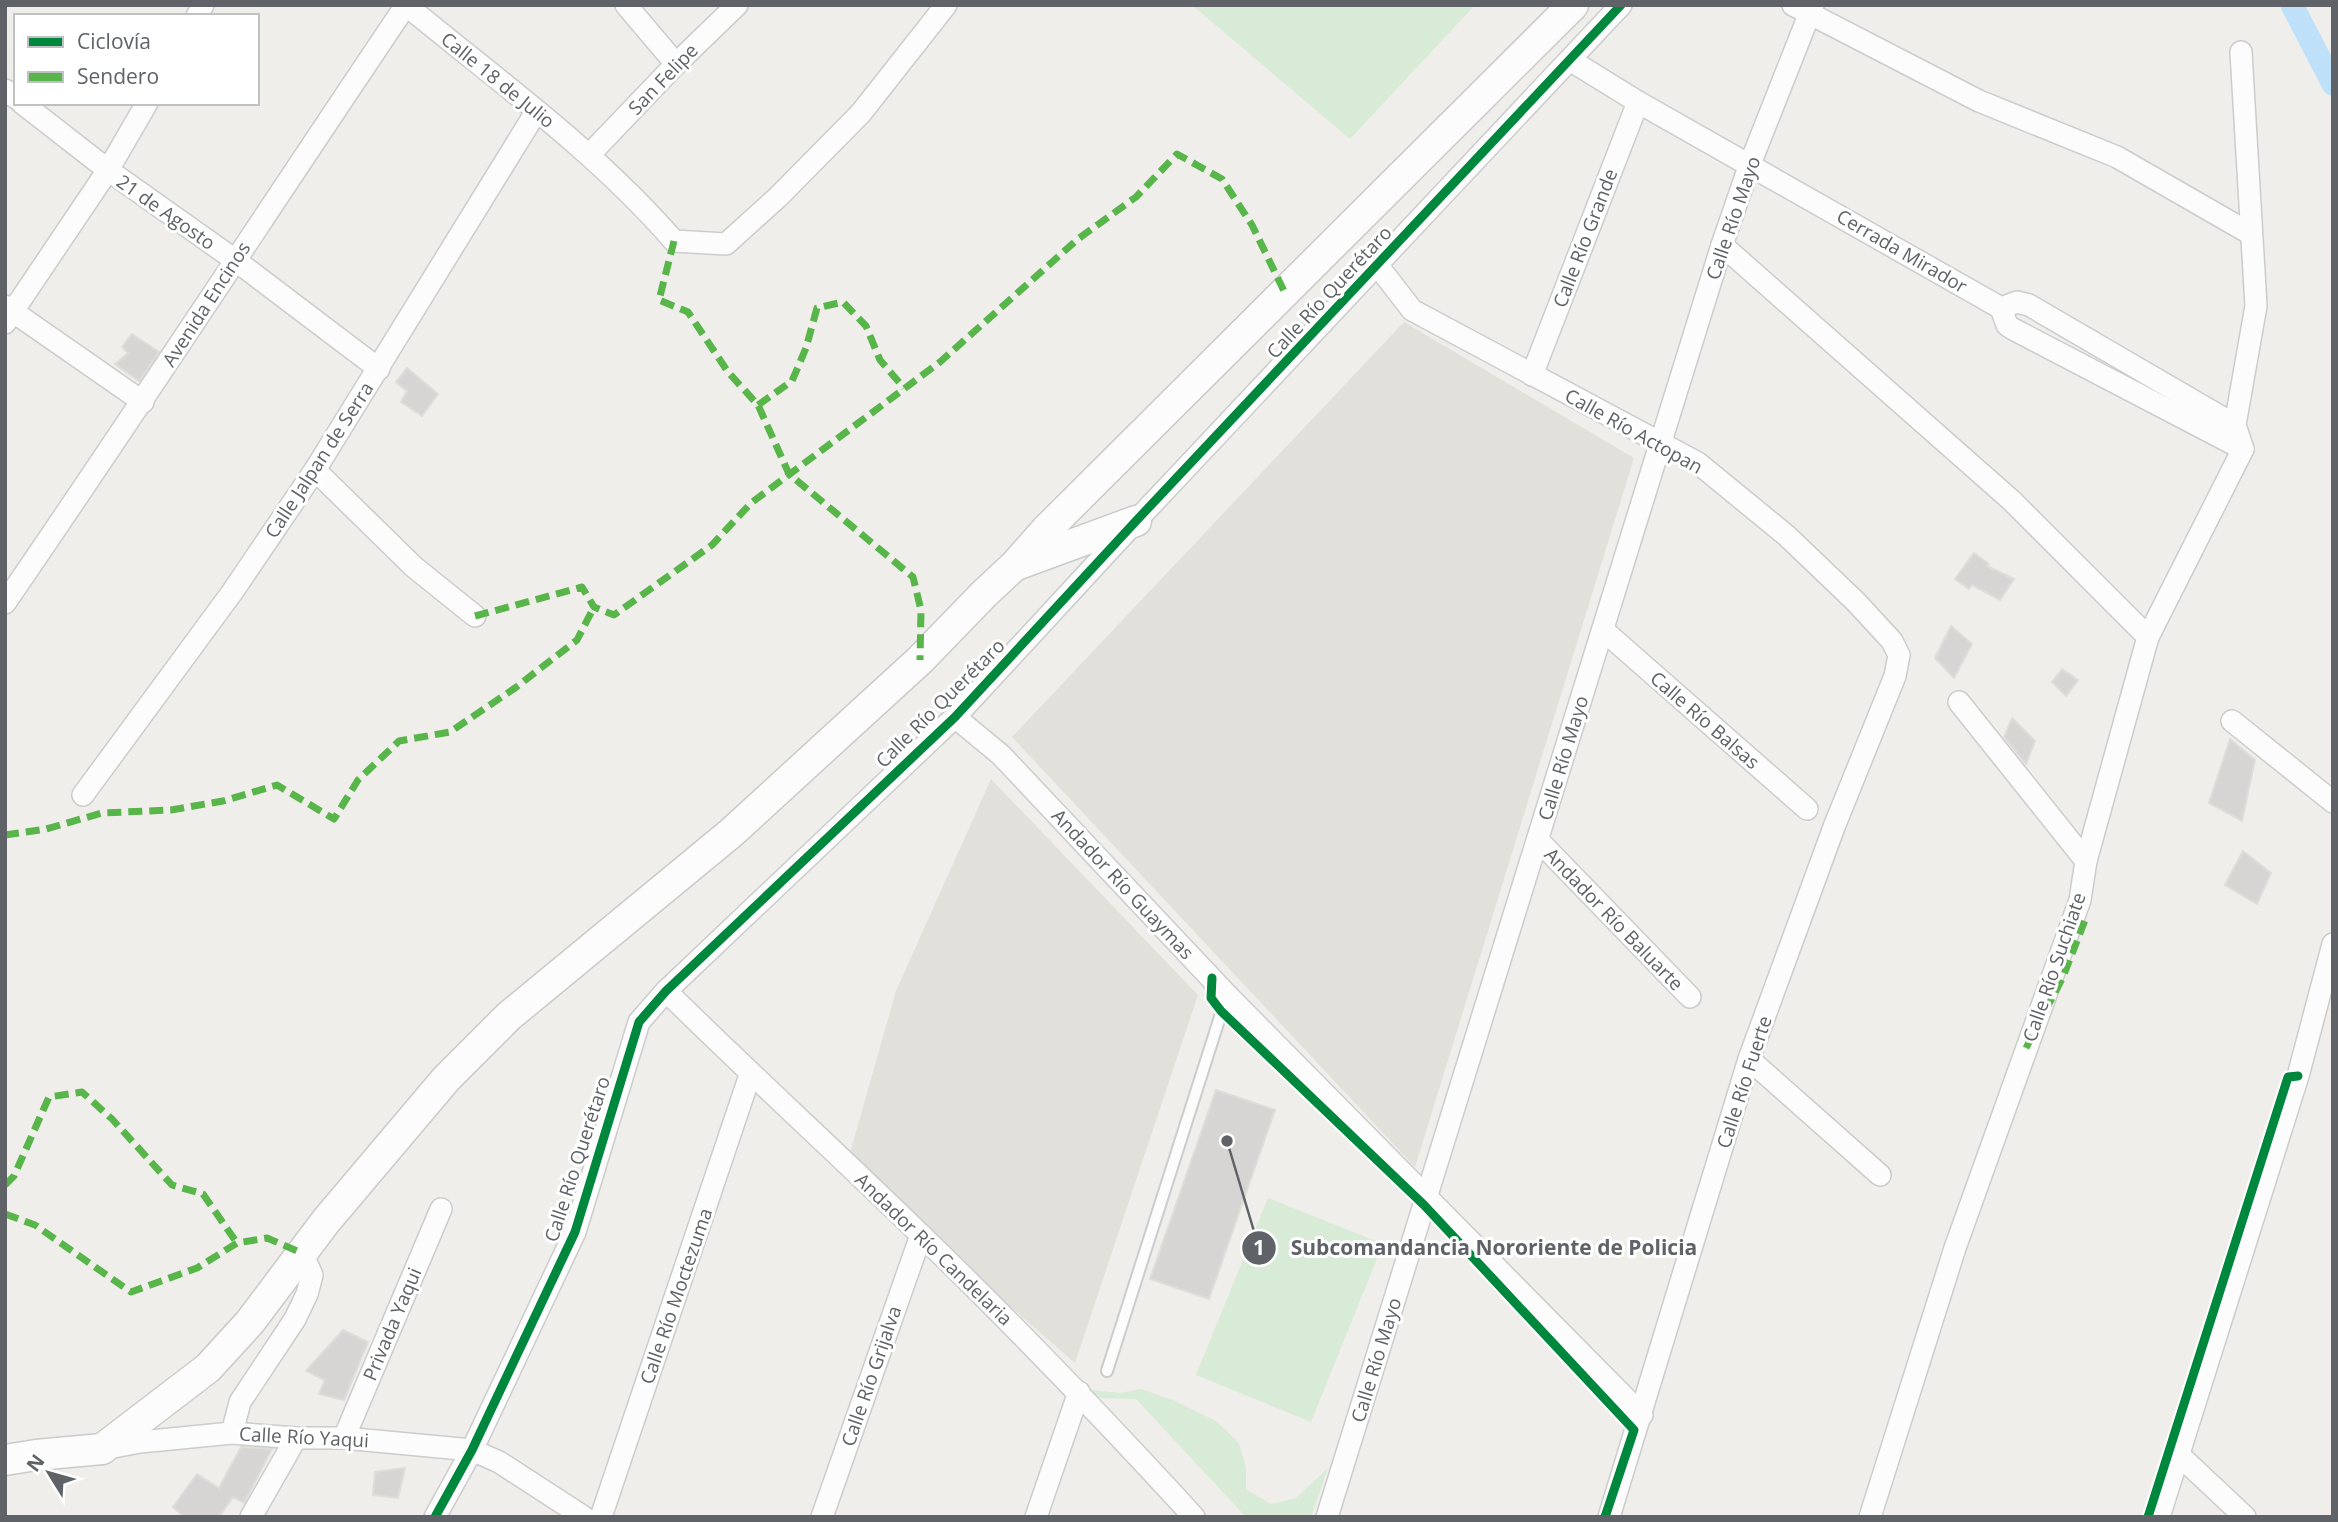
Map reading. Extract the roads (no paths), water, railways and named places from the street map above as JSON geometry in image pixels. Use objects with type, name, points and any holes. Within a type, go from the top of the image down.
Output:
[{"type":"main road","name":"Calle Río Querétaro","points":[[102,1449],[208,1367],[250,1322],[326,1220],[446,1079],[509,1016],[732,833],[910,669],[1573,5]]},
{"type":"main road","points":[[1015,565],[1136,521]]},
{"type":"main road","name":"Calle Río Yaqui","points":[[5,1445],[33,1444],[102,1449]]},
{"type":"main road","points":[[5,1460],[102,1449]]},
{"type":"street","name":"Calle 18 de Julio","points":[[406,5],[590,154],[640,201],[674,241],[726,244],[778,197],[861,113],[946,5]]},
{"type":"street","name":"Avenida Encinos","points":[[5,603],[143,402],[234,260],[406,5]]},
{"type":"street","points":[[626,5],[676,64]]},
{"type":"street","name":"San Felipe","points":[[590,154],[737,5]]},
{"type":"street","name":"Calle Río Querétaro","points":[[435,1517],[472,1450],[575,1233],[639,1022],[666,991],[955,717],[1621,5]]},
{"type":"street","points":[[1806,9],[1979,101],[2117,157],[2251,234]]},
{"type":"street","name":"Calle Río Mayo","points":[[1327,1517],[1722,245],[1806,9]]},
{"type":"street","points":[[2241,52],[2256,306],[2235,425],[2243,449]]},
{"type":"street","name":"Cerrada Mirador","points":[[1570,60],[2001,308]]},
{"type":"street","name":"Calle Río Grande","points":[[1532,375],[1639,102]]},
{"type":"street","name":"21 de Agosto","points":[[25,105],[108,170],[379,369]]},
{"type":"street","points":[[143,402],[8,313],[108,170],[145,105]]},
{"type":"street","name":"Calle Jalpan de Serra","points":[[83,795],[233,591],[315,470],[536,112]]},
{"type":"street","points":[[1722,245],[2011,500],[2148,637]]},
{"type":"street","name":"Calle Río Actopan","points":[[1378,266],[1412,310],[1698,463],[1787,536],[1856,602],[1892,641],[1899,655]]},
{"type":"street","points":[[2235,425],[2029,305],[2017,302],[2001,308],[2007,325],[2013,329],[2243,449]]},
{"type":"street","name":"Calle Río Suchiate","points":[[1870,1517],[1955,1248],[2080,900],[2086,861],[2148,637],[2243,449]]},
{"type":"street","points":[[315,470],[414,566],[475,616]]},
{"type":"street","name":"Calle Río Balsas","points":[[1603,630],[1807,810]]},
{"type":"street","name":"Calle Río Fuerte","points":[[1609,1517],[1749,1059],[1834,827],[1895,676],[1899,655]]},
{"type":"street","points":[[1959,702],[2086,861]]},
{"type":"street","name":"Andador Río Guaymas","points":[[955,717],[1001,755],[1227,995],[1642,1415]]},
{"type":"street","points":[[2232,720],[2333,802]]},
{"type":"street","name":"Andador Río Baluarte","points":[[1538,840],[1690,997]]},
{"type":"street","points":[[2159,1517],[2298,1076],[2333,944]]},
{"type":"street","name":"Andador Río Candelaria","points":[[666,991],[750,1075],[921,1235],[1079,1392],[1194,1517]]},
{"type":"street","points":[[1749,1059],[1880,1175]]},
{"type":"street","name":"Calle Río Moctezuma","points":[[601,1517],[750,1075]]},
{"type":"street","name":"Privada Yaqui","points":[[344,1438],[441,1209]]},
{"type":"street","name":"Calle Río Grijalva","points":[[822,1517],[921,1235]]},
{"type":"street","points":[[232,1433],[240,1402],[295,1319],[307,1294],[312,1275],[302,1253]]},
{"type":"street","points":[[1036,1517],[1079,1392]]},
{"type":"street","name":"Calle Río Yaqui","points":[[102,1449],[140,1442],[232,1433],[296,1438],[344,1438],[472,1450],[499,1462],[584,1517]]},
{"type":"street","points":[[251,1517],[296,1438]]},
{"type":"street","points":[[2178,1454],[2245,1517]]},
{"type":"lane","points":[[1107,1371],[1227,995]]},
{"type":"waterway","points":[[2292,5],[2333,84]]},
{"type":"place","name":"Subcomandancia Nororiente de Policia","points":[[1227,1141]]}]
